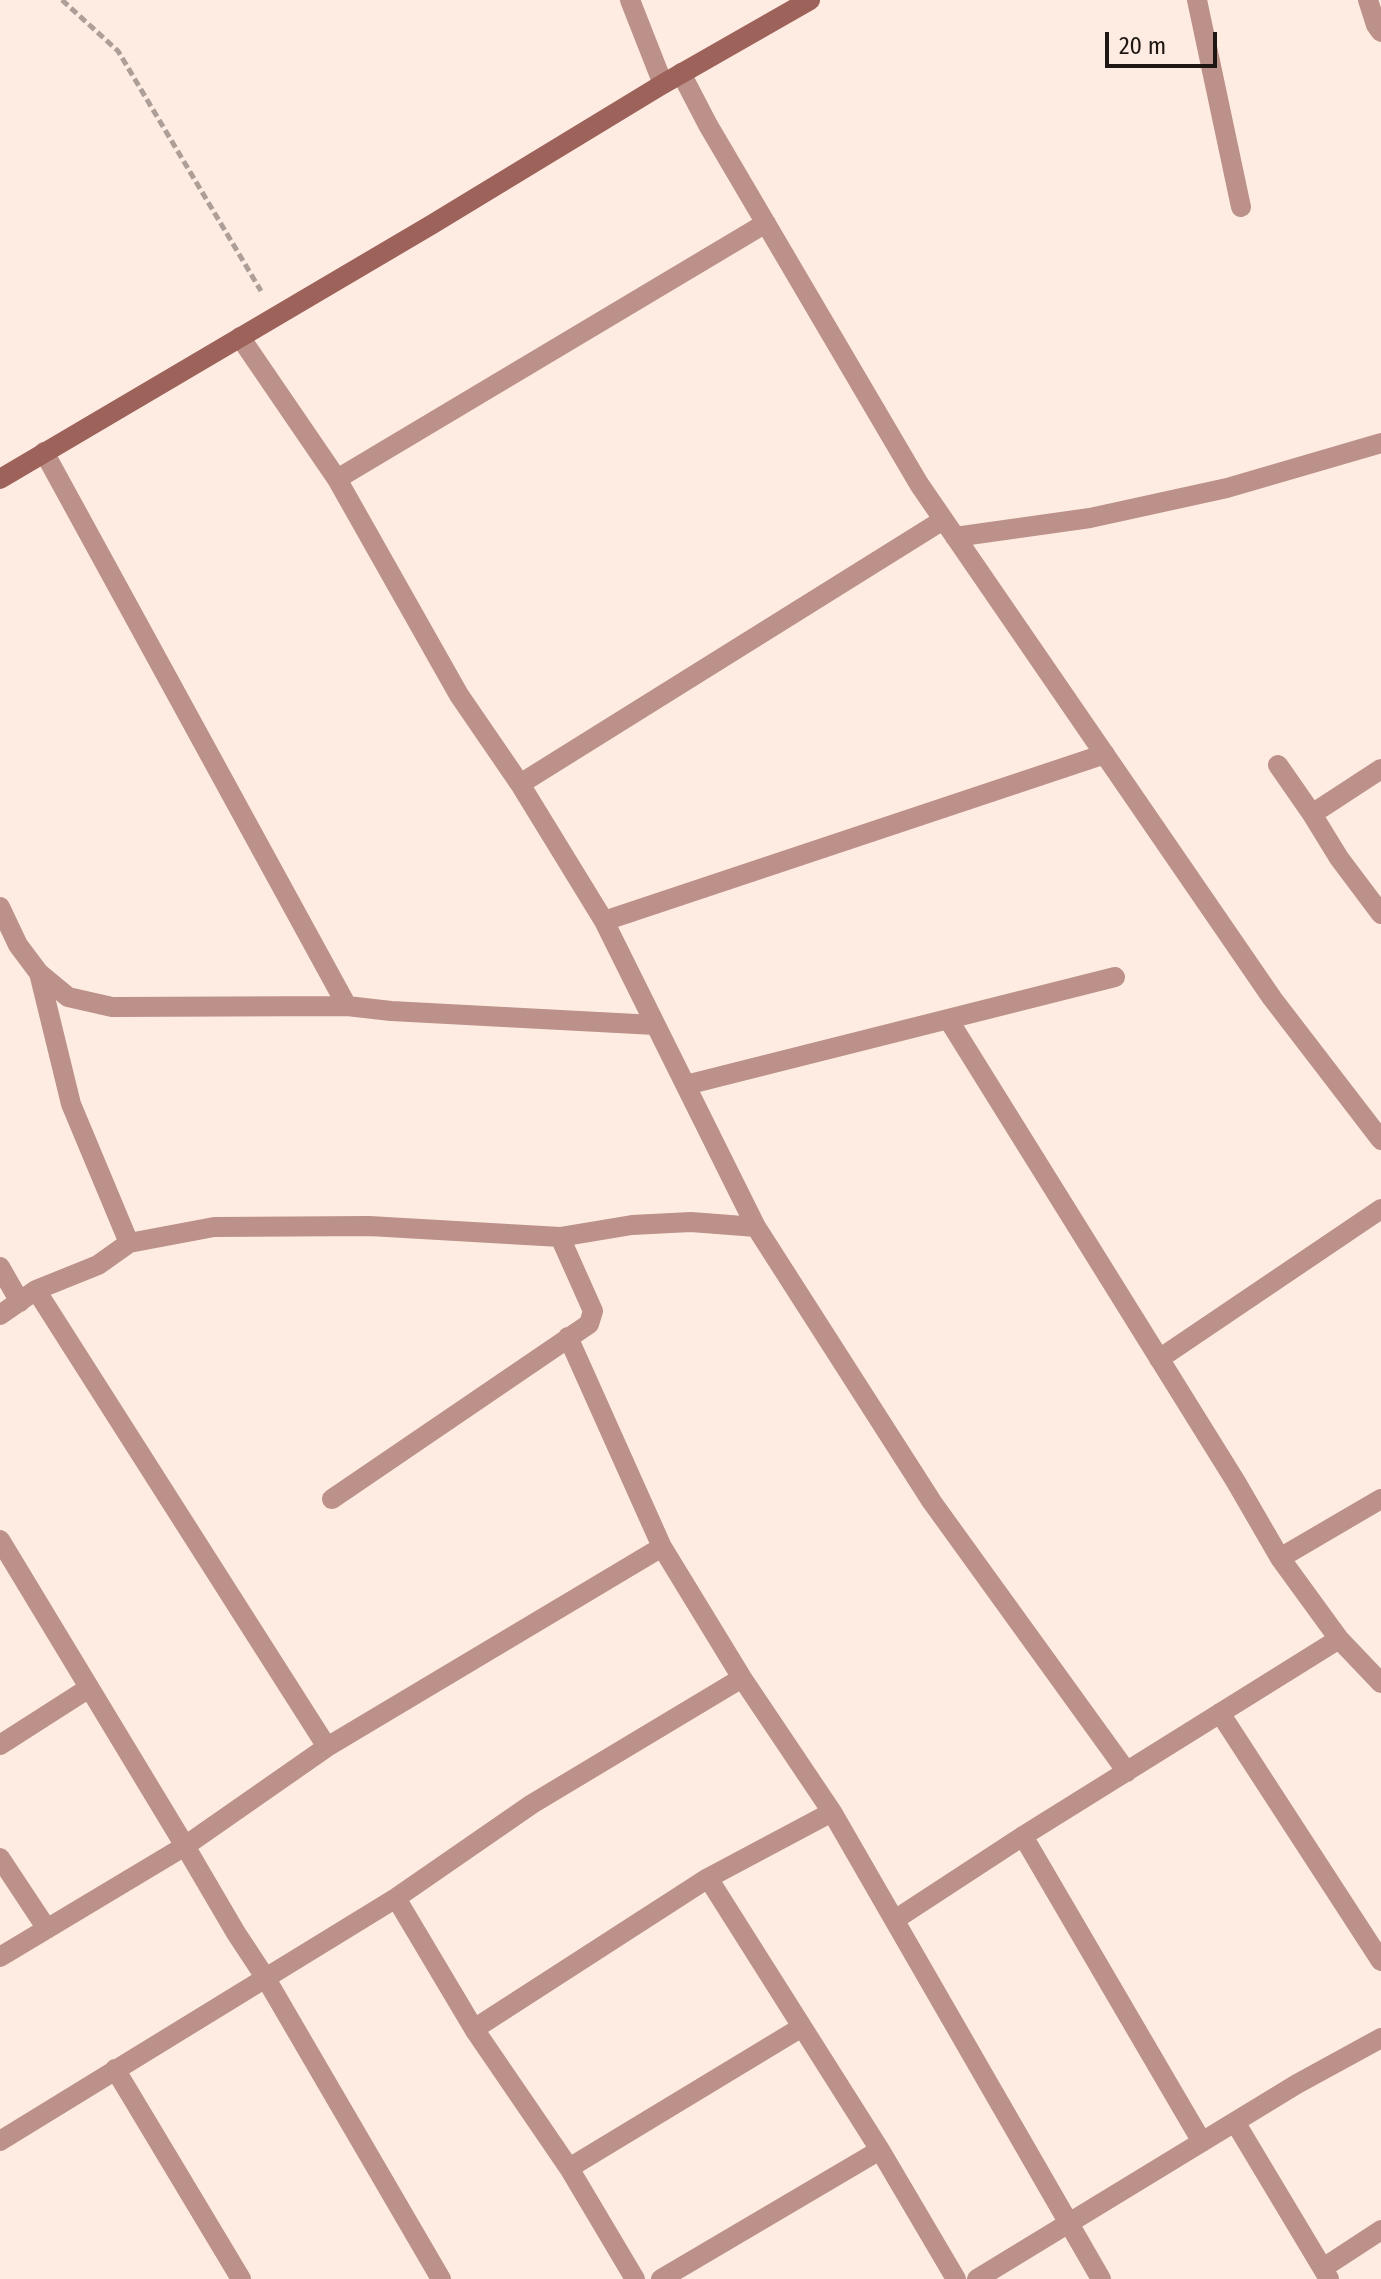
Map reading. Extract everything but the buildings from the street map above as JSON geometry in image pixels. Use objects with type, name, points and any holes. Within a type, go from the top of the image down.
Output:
[{"type":"street","points":[[630,0],[672,78],[708,125],[919,484],[1272,998],[1381,1140]]},
{"type":"street","points":[[0,479],[431,225],[672,78],[810,0]]},
{"type":"street","points":[[1197,0],[1241,207]]},
{"type":"street","points":[[1368,0],[1381,32]]},
{"type":"street","points":[[337,479],[766,223]]},
{"type":"street","points":[[240,337],[337,479],[459,695],[520,784],[604,921],[756,1227],[932,1502],[1127,1772]]},
{"type":"street","points":[[520,784],[949,528],[1090,518],[1227,488],[1381,443]]},
{"type":"street","points":[[44,452],[347,1006]]},
{"type":"street","points":[[604,921],[1105,754]]},
{"type":"street","points":[[1278,765],[1339,858],[1381,914]]},
{"type":"street","points":[[1312,814],[1381,769]]},
{"type":"street","points":[[0,907],[18,945],[39,973],[68,997],[112,1007],[347,1006],[655,1025]]},
{"type":"street","points":[[39,973],[71,1104],[129,1243]]},
{"type":"street","points":[[686,1085],[1115,977]]},
{"type":"street","points":[[948,1019],[1280,1558],[1339,1639],[1381,1683]]},
{"type":"street","points":[[1159,1359],[1381,1209]]},
{"type":"street","points":[[0,1315],[28,1296],[98,1265],[129,1243],[214,1227],[369,1226],[560,1237],[632,1225],[691,1222],[756,1227]]},
{"type":"street","points":[[332,1499],[589,1324],[593,1311],[560,1237]]},
{"type":"street","points":[[0,1267],[28,1296],[327,1747]]},
{"type":"street","points":[[568,1337],[662,1547],[742,1678],[832,1812],[1101,2279]]},
{"type":"street","points":[[1280,1558],[1381,1499]]},
{"type":"street","points":[[0,1957],[185,1846],[327,1747],[662,1547]]},
{"type":"street","points":[[4,1553],[265,1977],[441,2279]]},
{"type":"street","points":[[896,1919],[1339,1639]]},
{"type":"street","points":[[0,2141],[396,1898],[532,1804],[742,1678]]},
{"type":"street","points":[[0,1745],[89,1688]]},
{"type":"street","points":[[1220,1713],[1381,1961]]},
{"type":"street","points":[[474,2029],[708,1878],[832,1812]]},
{"type":"street","points":[[1023,1836],[1202,2142]]},
{"type":"street","points":[[0,1858],[47,1929]]},
{"type":"street","points":[[708,1878],[880,2150],[956,2279]]},
{"type":"street","points":[[396,1898],[474,2029],[569,2168],[635,2279]]},
{"type":"street","points":[[569,2168],[802,2027]]},
{"type":"street","points":[[977,2279],[1297,2084],[1381,2038]]},
{"type":"street","points":[[115,2069],[241,2279]]},
{"type":"street","points":[[1235,2122],[1326,2273],[1381,2230]]},
{"type":"street","points":[[661,2279],[880,2150]]},
{"type":"path","points":[[62,0],[118,51],[260,288],[266,321]]}]
